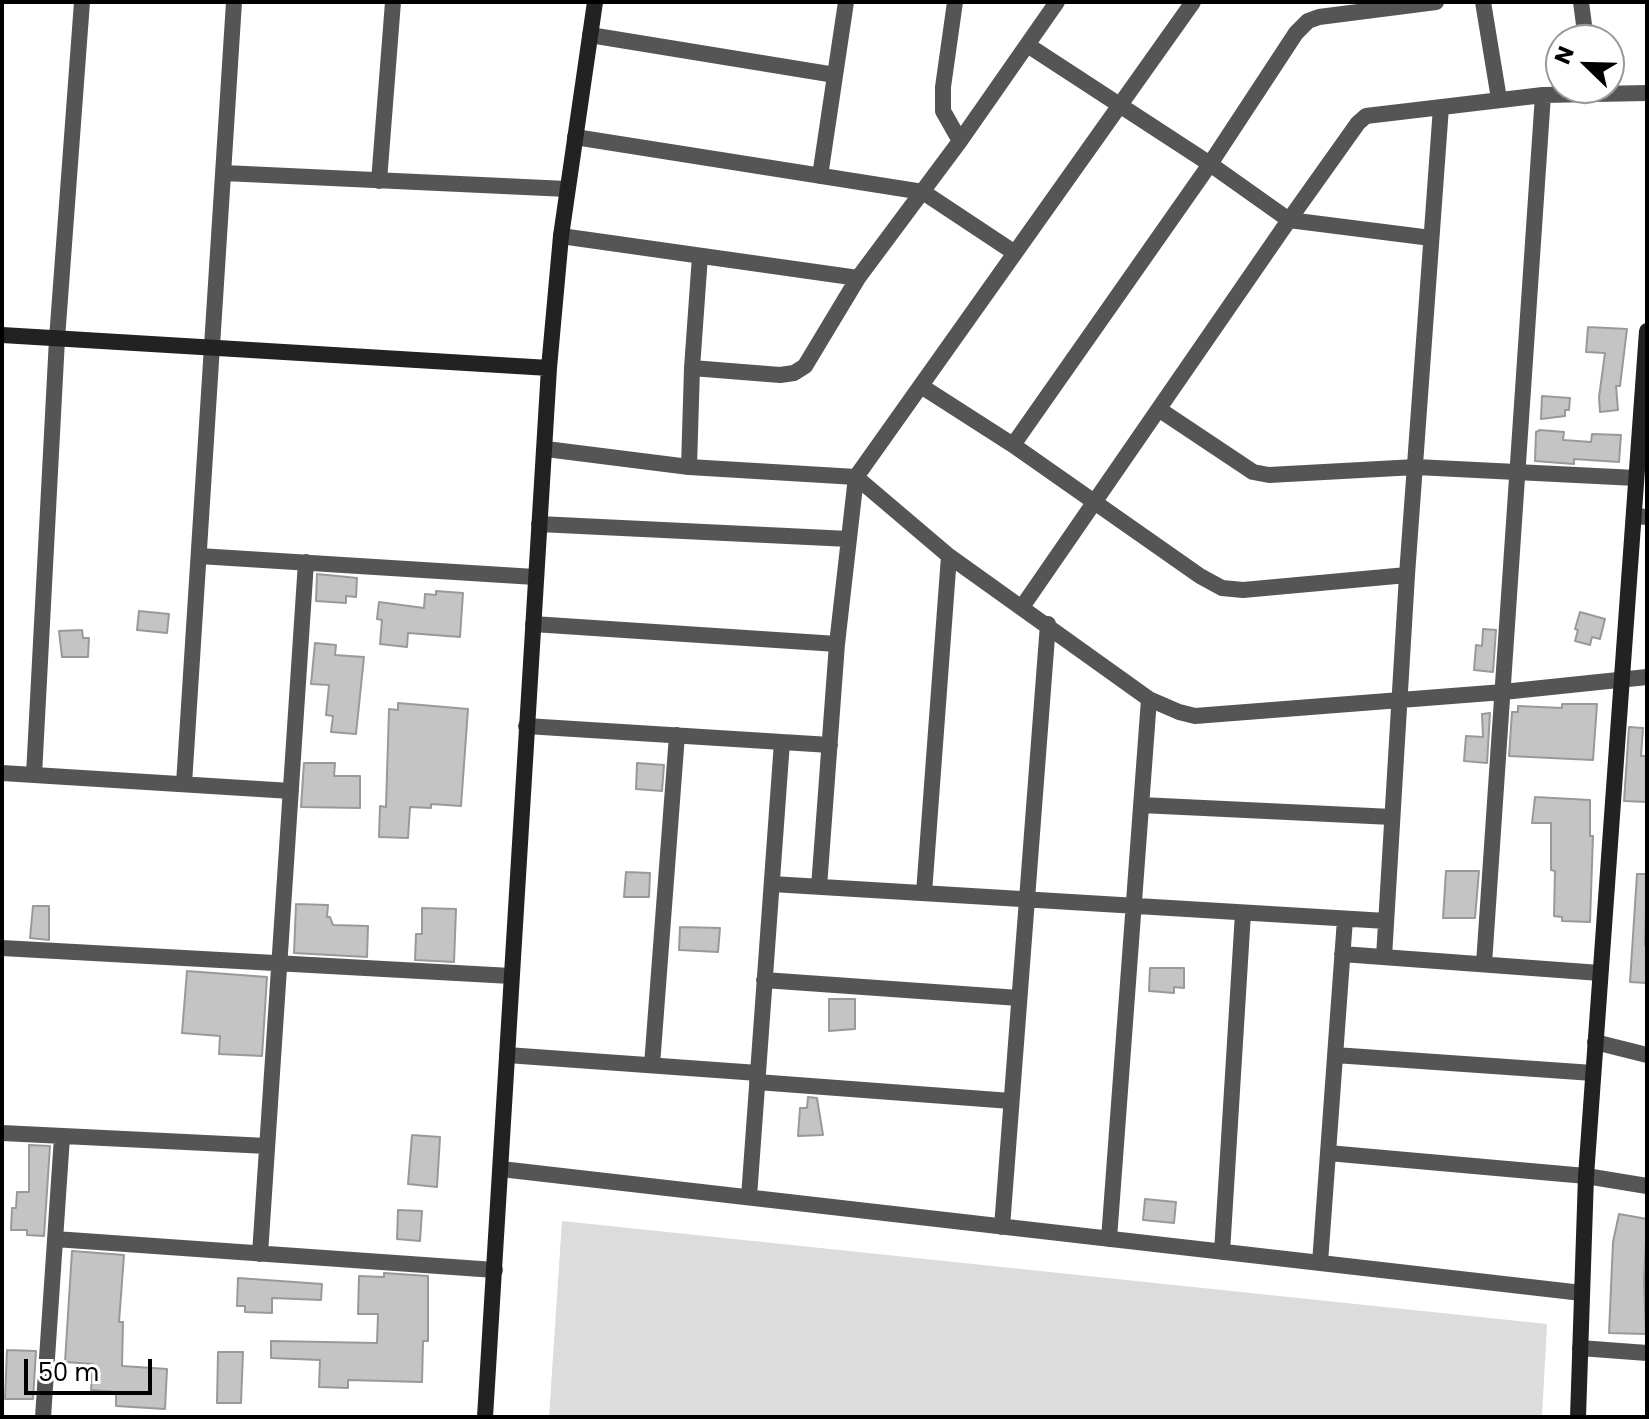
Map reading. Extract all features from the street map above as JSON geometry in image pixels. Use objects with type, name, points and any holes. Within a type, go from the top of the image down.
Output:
[{"type":"street","points":[[34,775],[57,339],[82,2]]},
{"type":"street","points":[[184,784],[234,2]]},
{"type":"street","points":[[379,181],[393,2]]},
{"type":"street","points":[[485,1417],[549,368],[561,236],[595,2]]},
{"type":"street","points":[[820,176],[846,2]]},
{"type":"street","points":[[955,2],[943,87],[943,111],[960,141]]},
{"type":"street","points":[[692,368],[794,373],[805,366],[858,278],[1029,46],[1057,2]]},
{"type":"street","points":[[819,887],[837,644],[856,477],[1193,2]]},
{"type":"street","points":[[1013,445],[1210,164],[1296,33],[1308,21],[1319,17],[1436,2]]},
{"type":"street","points":[[1483,2],[1499,99]]},
{"type":"street","points":[[1581,2],[1584,24]]},
{"type":"street","points":[[590,35],[835,75]]},
{"type":"street","points":[[1029,46],[1210,164],[1289,220],[1431,238]]},
{"type":"street","points":[[1625,92],[1647,93]]},
{"type":"street","points":[[1022,607],[1358,123],[1366,116],[1543,95],[1484,964]]},
{"type":"street","points":[[1384,957],[1407,575],[1441,107]]},
{"type":"street","points":[[575,137],[923,192],[1015,253]]},
{"type":"street","points":[[224,173],[567,189]]},
{"type":"street","points":[[561,236],[858,278]]},
{"type":"street","points":[[689,467],[700,256]]},
{"type":"street","points":[[1578,1417],[1586,1176],[1621,678],[1641,517],[1636,478],[1647,331]]},
{"type":"street","points":[[2,335],[549,368]]},
{"type":"street","points":[[921,386],[1222,588],[1243,590],[1407,575]]},
{"type":"street","points":[[1160,410],[1253,472],[1269,475],[1416,467],[1636,478]]},
{"type":"street","points":[[546,449],[689,467],[856,477],[949,556],[1149,699],[1195,716],[1401,701],[1647,677]]},
{"type":"street","points":[[539,524],[849,539]]},
{"type":"street","points":[[199,556],[535,577]]},
{"type":"street","points":[[924,893],[949,556]]},
{"type":"street","points":[[260,1254],[306,562]]},
{"type":"street","points":[[533,624],[837,644]]},
{"type":"street","points":[[1002,1227],[1048,624]]},
{"type":"street","points":[[1109,1239],[1149,699]]},
{"type":"street","points":[[526,726],[830,745]]},
{"type":"street","points":[[652,1065],[677,735]]},
{"type":"street","points":[[749,1197],[782,742]]},
{"type":"street","points":[[2,773],[291,791]]},
{"type":"street","points":[[1141,805],[1392,817]]},
{"type":"street","points":[[772,884],[1386,921]]},
{"type":"street","points":[[1222,1252],[1243,913]]},
{"type":"street","points":[[1320,1263],[1345,919]]},
{"type":"street","points":[[2,948],[511,976]]},
{"type":"street","points":[[1342,954],[1600,973]]},
{"type":"street","points":[[764,980],[1019,998]]},
{"type":"street","points":[[1595,1042],[1647,1055]]},
{"type":"street","points":[[507,1055],[652,1065],[1011,1101]]},
{"type":"street","points":[[1335,1055],[1593,1073]]},
{"type":"street","points":[[2,1133],[267,1146]]},
{"type":"street","points":[[43,1417],[62,1137]]},
{"type":"street","points":[[1328,1153],[1586,1176],[1647,1186]]},
{"type":"street","points":[[501,1169],[1582,1293]]},
{"type":"street","points":[[55,1239],[495,1270]]},
{"type":"street","points":[[1580,1348],[1647,1353]]},
{"type":"shaded area","points":[[562,1221],[1547,1324],[1542,1417],[549,1417]]},
{"type":"building","points":[[1588,327],[1627,329],[1620,386],[1616,386],[1618,410],[1600,412],[1605,353],[1586,352]]},
{"type":"building","points":[[1542,396],[1570,398],[1565,416],[1541,419]]},
{"type":"building","points":[[1536,432],[1564,432],[1563,440],[1591,442],[1592,434],[1621,435],[1619,462],[1574,459],[1574,464],[1535,461]]},
{"type":"building","points":[[317,574],[357,578],[356,597],[346,596],[346,603],[316,601]]},
{"type":"building","points":[[436,591],[463,593],[460,637],[408,633],[407,647],[380,644],[382,620],[377,619],[379,602],[424,608],[425,594],[436,595]]},
{"type":"building","points":[[139,611],[169,614],[167,633],[137,630]]},
{"type":"building","points":[[1580,612],[1605,619],[1600,639],[1592,637],[1590,645],[1575,641]]},
{"type":"building","points":[[1483,629],[1496,630],[1493,672],[1474,670],[1476,645],[1482,646]]},
{"type":"building","points":[[82,630],[83,638],[89,638],[88,657],[62,657],[59,631]]},
{"type":"building","points":[[315,643],[336,645],[335,655],[364,657],[356,734],[331,732],[333,716],[326,715],[329,685],[311,684]]},
{"type":"building","points":[[398,703],[468,709],[461,806],[431,804],[431,808],[410,807],[408,838],[379,837],[380,806],[386,807],[389,709],[398,710]]},
{"type":"building","points":[[1562,704],[1597,704],[1593,760],[1509,756],[1512,712],[1518,712],[1518,706],[1562,708]]},
{"type":"building","points":[[1490,713],[1487,763],[1464,761],[1466,736],[1483,737],[1482,714]]},
{"type":"building","points":[[1629,727],[1643,728],[1641,756],[1647,756],[1647,802],[1624,801]]},
{"type":"building","points":[[304,763],[335,763],[334,776],[360,776],[360,808],[301,807]]},
{"type":"building","points":[[637,763],[664,765],[662,791],[636,789]]},
{"type":"building","points":[[1535,797],[1590,800],[1590,836],[1593,836],[1590,922],[1562,921],[1562,917],[1554,916],[1555,871],[1551,870],[1551,823],[1532,823]]},
{"type":"building","points":[[1446,871],[1479,871],[1475,918],[1443,918]]},
{"type":"building","points":[[626,872],[650,873],[649,897],[624,897]]},
{"type":"building","points":[[1637,874],[1647,874],[1647,983],[1630,982]]},
{"type":"building","points":[[296,904],[328,905],[327,917],[333,925],[368,926],[367,957],[294,953]]},
{"type":"building","points":[[33,906],[49,906],[49,940],[30,938]]},
{"type":"building","points":[[422,908],[456,909],[454,962],[415,960],[416,934],[422,934]]},
{"type":"building","points":[[680,927],[720,928],[718,952],[679,950]]},
{"type":"building","points":[[1150,968],[1184,968],[1184,988],[1174,987],[1174,993],[1149,991]]},
{"type":"building","points":[[187,971],[267,977],[262,1056],[219,1054],[220,1036],[182,1033]]},
{"type":"building","points":[[829,999],[855,999],[855,1029],[829,1031]]},
{"type":"building","points":[[808,1097],[817,1098],[823,1135],[798,1136],[800,1108],[807,1108]]},
{"type":"building","points":[[412,1135],[440,1137],[437,1187],[408,1184]]},
{"type":"building","points":[[29,1145],[50,1146],[44,1236],[27,1235],[27,1230],[11,1230],[12,1208],[16,1208],[17,1192],[29,1192]]},
{"type":"building","points":[[1145,1199],[1176,1202],[1174,1223],[1143,1220]]},
{"type":"building","points":[[398,1210],[422,1211],[420,1241],[397,1239]]},
{"type":"building","points":[[1619,1214],[1647,1219],[1644,1281],[1646,1334],[1609,1333],[1613,1242]]},
{"type":"building","points":[[72,1251],[124,1255],[119,1322],[123,1322],[122,1366],[167,1369],[165,1409],[116,1406],[116,1392],[91,1390],[93,1364],[65,1362]]},
{"type":"building","points":[[384,1273],[428,1276],[428,1341],[423,1341],[422,1382],[348,1380],[348,1388],[319,1387],[320,1360],[271,1358],[271,1341],[377,1343],[378,1314],[358,1314],[359,1276],[384,1277]]},
{"type":"building","points":[[238,1278],[322,1284],[321,1300],[272,1298],[272,1313],[245,1312],[245,1306],[237,1306]]},
{"type":"building","points":[[7,1350],[36,1351],[33,1399],[5,1399]]},
{"type":"building","points":[[218,1352],[243,1352],[241,1403],[217,1403]]}]
